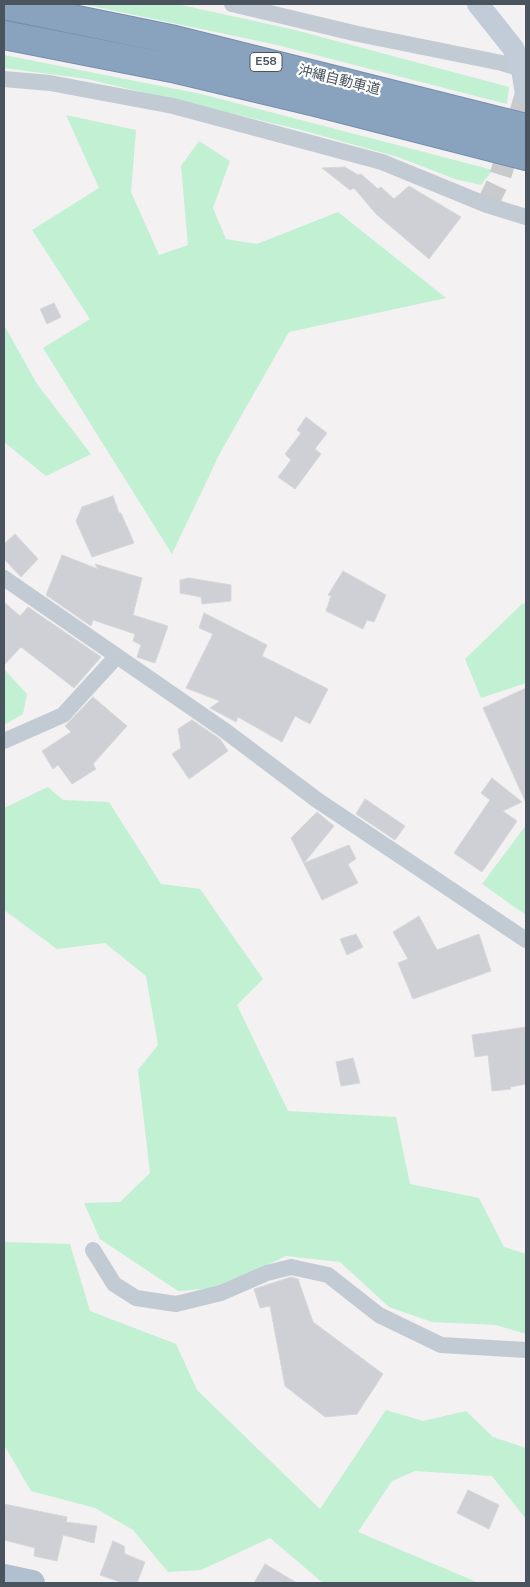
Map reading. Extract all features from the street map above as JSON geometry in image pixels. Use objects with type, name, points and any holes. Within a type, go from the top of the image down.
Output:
[{"type":"highway","name":"沖縄自動車道","points":[[4,5],[175,40],[526,128]]},
{"type":"highway","name":"沖縄自動車道","points":[[4,35],[172,68],[315,102],[526,156]]},
{"type":"main road","points":[[4,1577],[32,1583]]},
{"type":"street","points":[[232,4],[358,34],[502,63],[522,69]]},
{"type":"street","points":[[478,4],[514,48],[522,69],[526,94]]},
{"type":"street","points":[[4,79],[50,83],[192,111],[382,162],[487,205],[526,217]]},
{"type":"street","points":[[4,578],[224,730],[317,800],[526,940]]},
{"type":"street","points":[[4,741],[63,715],[117,656]]},
{"type":"street","points":[[93,1250],[114,1284],[136,1298],[176,1304],[221,1293],[267,1273],[291,1267],[328,1274],[379,1315],[441,1344],[526,1350]]},
{"type":"green space","points":[[82,4],[177,4],[295,30],[509,87],[507,104],[273,44]]},
{"type":"green space","points":[[4,55],[201,94],[493,170],[481,185],[455,179],[398,157],[301,130],[87,79],[4,68]]},
{"type":"green space","points":[[66,115],[136,130],[131,192],[159,255],[188,245],[181,166],[199,141],[230,161],[213,208],[226,239],[257,244],[338,212],[446,298],[289,332],[220,453],[172,554],[43,348],[90,319],[32,230],[99,188]]},
{"type":"green space","points":[[4,325],[37,384],[91,454],[46,476],[4,442]]},
{"type":"green space","points":[[526,603],[526,683],[481,698],[465,659],[522,604]]},
{"type":"green space","points":[[4,669],[27,694],[23,714],[4,725]]},
{"type":"green space","points":[[48,787],[63,800],[109,802],[161,884],[200,889],[263,979],[237,1005],[288,1111],[396,1117],[410,1184],[479,1198],[504,1247],[526,1254],[526,1334],[496,1325],[432,1322],[389,1307],[340,1262],[286,1256],[218,1288],[178,1291],[100,1239],[84,1203],[120,1202],[150,1173],[138,1070],[158,1045],[146,976],[105,943],[57,949],[4,910],[4,808]]},
{"type":"green space","points":[[526,825],[526,915],[482,884]]},
{"type":"green space","points":[[4,1242],[70,1244],[90,1311],[176,1344],[197,1390],[320,1509],[386,1410],[423,1421],[466,1411],[493,1437],[526,1448],[526,1519],[492,1476],[415,1471],[392,1481],[358,1532],[479,1583],[323,1583],[270,1538],[201,1570],[168,1572],[133,1530],[95,1508],[31,1491],[4,1445]]},
{"type":"building","points":[[345,167],[358,175],[361,174],[378,189],[381,187],[394,199],[409,186],[461,217],[429,259],[376,214],[354,188],[350,190],[322,168]]},
{"type":"building","points":[[54,303],[61,317],[47,324],[40,309]]},
{"type":"building","points":[[306,417],[327,433],[315,449],[321,454],[295,489],[278,477],[291,460],[285,454],[301,433],[297,430]]},
{"type":"building","points":[[113,496],[134,543],[92,557],[76,521],[82,507]]},
{"type":"building","points":[[15,534],[38,559],[21,577],[4,559],[4,544]]},
{"type":"building","points":[[62,555],[98,569],[95,564],[142,578],[133,615],[168,626],[155,663],[137,657],[141,645],[133,641],[135,634],[93,620],[91,626],[46,595]]},
{"type":"building","points":[[343,571],[386,595],[374,622],[367,620],[363,629],[326,611],[331,596],[328,595]]},
{"type":"building","points":[[189,578],[231,585],[231,601],[202,604],[201,597],[180,593],[180,580]]},
{"type":"building","points":[[4,602],[20,616],[28,607],[101,657],[74,688],[21,647],[4,665]]},
{"type":"building","points":[[204,613],[267,645],[262,656],[328,689],[310,724],[295,716],[282,742],[238,717],[236,722],[210,708],[220,701],[186,688],[213,634],[199,628]]},
{"type":"building","points":[[526,688],[526,803],[483,708]]},
{"type":"building","points":[[93,697],[127,726],[93,764],[96,769],[72,784],[58,765],[53,769],[42,751],[71,732],[65,726]]},
{"type":"building","points":[[192,720],[220,739],[228,751],[189,779],[172,754],[181,748],[178,729]]},
{"type":"building","points":[[492,778],[522,802],[503,811],[517,821],[482,872],[454,853],[490,800],[481,793]]},
{"type":"building","points":[[365,799],[405,826],[395,840],[356,814]]},
{"type":"building","points":[[317,812],[334,826],[304,863],[349,845],[356,859],[348,864],[358,883],[322,900],[291,838]]},
{"type":"building","points":[[419,916],[437,950],[479,934],[491,971],[413,999],[398,963],[408,959],[393,932]]},
{"type":"building","points":[[356,934],[363,947],[347,955],[340,939]]},
{"type":"building","points":[[526,1027],[526,1084],[510,1087],[511,1089],[492,1091],[488,1055],[475,1057],[472,1035]]},
{"type":"building","points":[[353,1058],[360,1083],[341,1086],[336,1062]]},
{"type":"building","points":[[291,1277],[298,1279],[313,1322],[383,1374],[357,1414],[325,1417],[285,1386],[270,1306],[260,1308],[254,1289]]},
{"type":"building","points":[[468,1490],[499,1505],[489,1529],[457,1513]]},
{"type":"building","points":[[4,1504],[67,1517],[66,1522],[97,1526],[94,1543],[63,1535],[57,1561],[34,1556],[35,1548],[4,1540]]},
{"type":"building","points":[[113,1541],[124,1546],[125,1554],[145,1562],[137,1583],[123,1583],[100,1575]]},
{"type":"building","points":[[265,1564],[297,1583],[254,1583]]},
{"type":"tunnel","points":[[487,205],[499,180],[526,94]]}]
